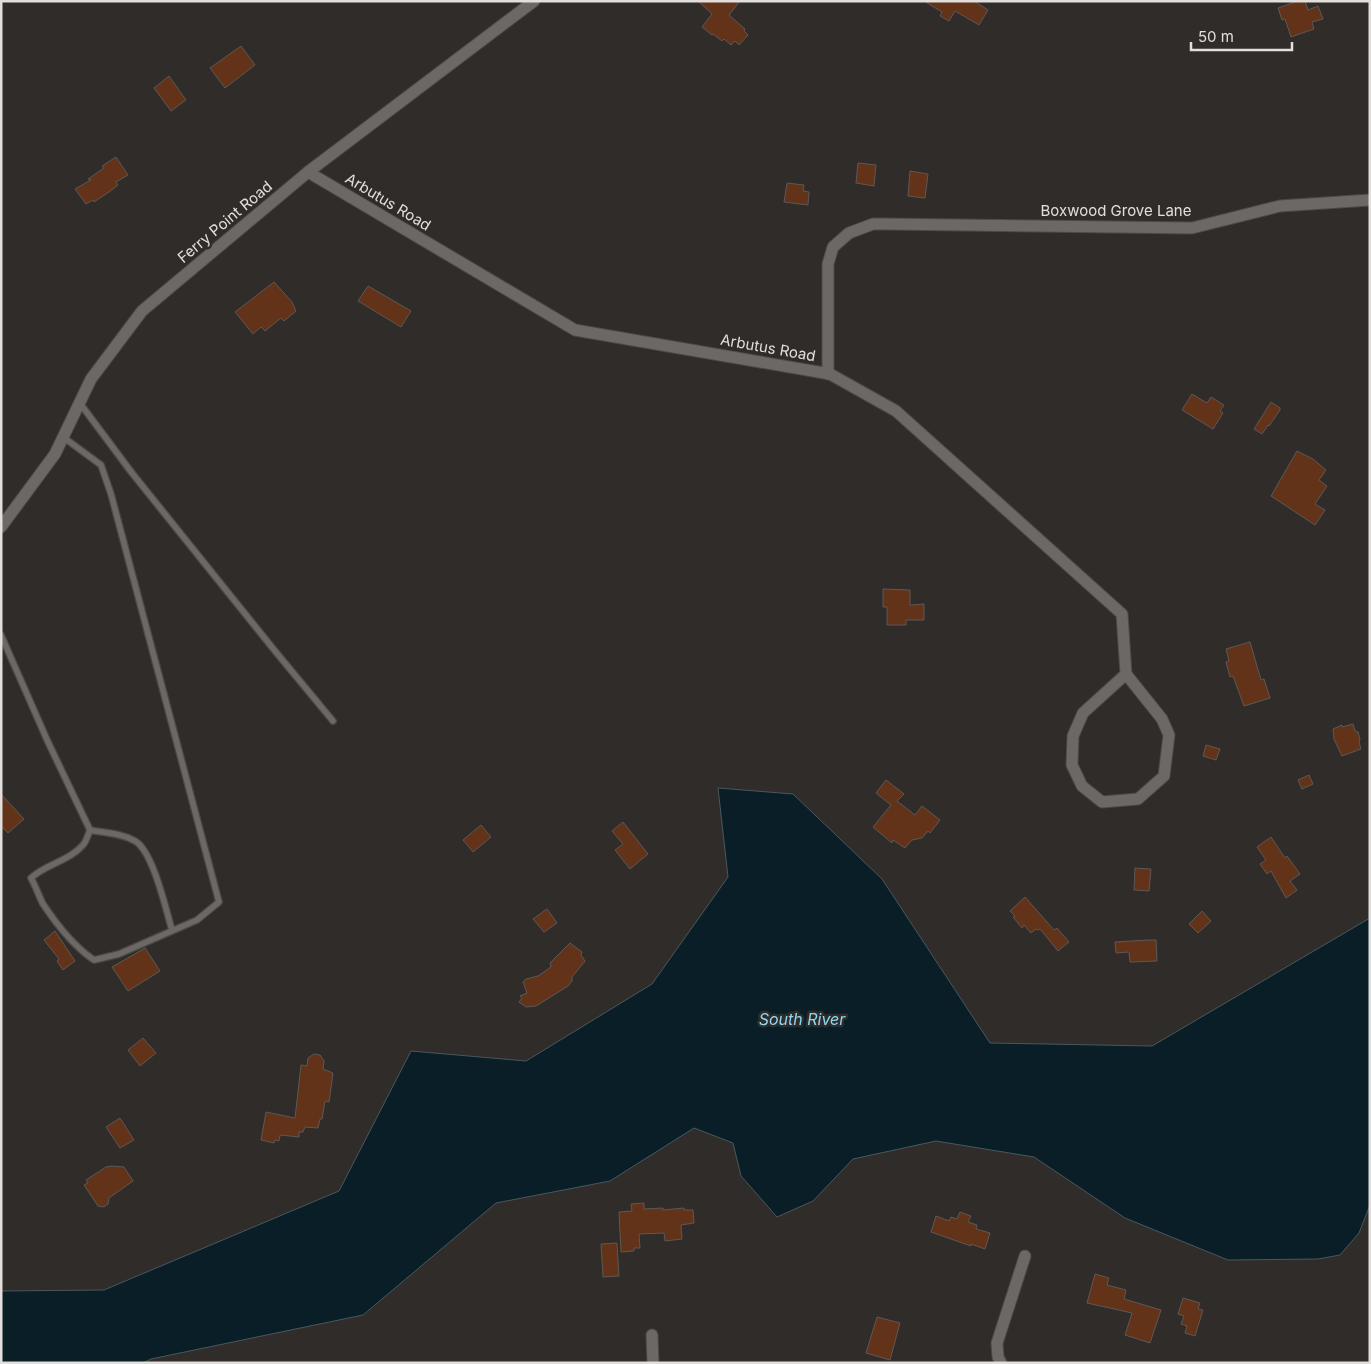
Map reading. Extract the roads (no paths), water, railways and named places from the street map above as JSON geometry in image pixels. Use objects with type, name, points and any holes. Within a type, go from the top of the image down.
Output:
[{"type":"street","name":"Ferry Point Road","points":[[1,527],[55,454],[90,379],[142,311],[308,172],[534,1]]},
{"type":"street","name":"Arbutus Road","points":[[308,172],[575,330],[828,374],[896,411],[1122,614],[1126,674]]},
{"type":"street","name":"Boxwood Grove Lane","points":[[828,374],[828,264],[833,247],[849,233],[860,228],[873,224],[885,224],[1192,228],[1280,206],[1370,200]]},
{"type":"street","points":[[1126,674],[1162,719],[1170,735],[1164,776],[1138,799],[1102,802],[1082,786],[1072,766],[1073,736],[1083,713],[1126,674]]},
{"type":"street","points":[[1002,1363],[998,1357],[997,1343],[1025,1256]]},
{"type":"street","points":[[652,1335],[652,1363]]},
{"type":"lane","points":[[79,402],[132,472],[333,721]]},
{"type":"lane","points":[[1,635],[48,742],[90,830],[84,844],[66,858],[31,878],[43,903],[71,941],[94,960],[119,954],[197,920],[219,902],[111,494],[101,465],[63,437]]},
{"type":"lane","points":[[90,830],[122,835],[138,842],[148,856],[172,930]]},
{"type":"water","name":"South River","points":[[718,788],[793,794],[882,879],[990,1043],[1152,1046],[1370,918],[1370,1205],[1359,1233],[1340,1255],[1318,1259],[1228,1260],[1125,1218],[1034,1157],[936,1141],[853,1159],[813,1201],[777,1217],[741,1176],[733,1143],[694,1128],[610,1181],[496,1203],[363,1315],[151,1359],[143,1363],[1,1363],[1,1291],[104,1290],[339,1191],[411,1051],[526,1061],[652,984],[728,877]]}]
